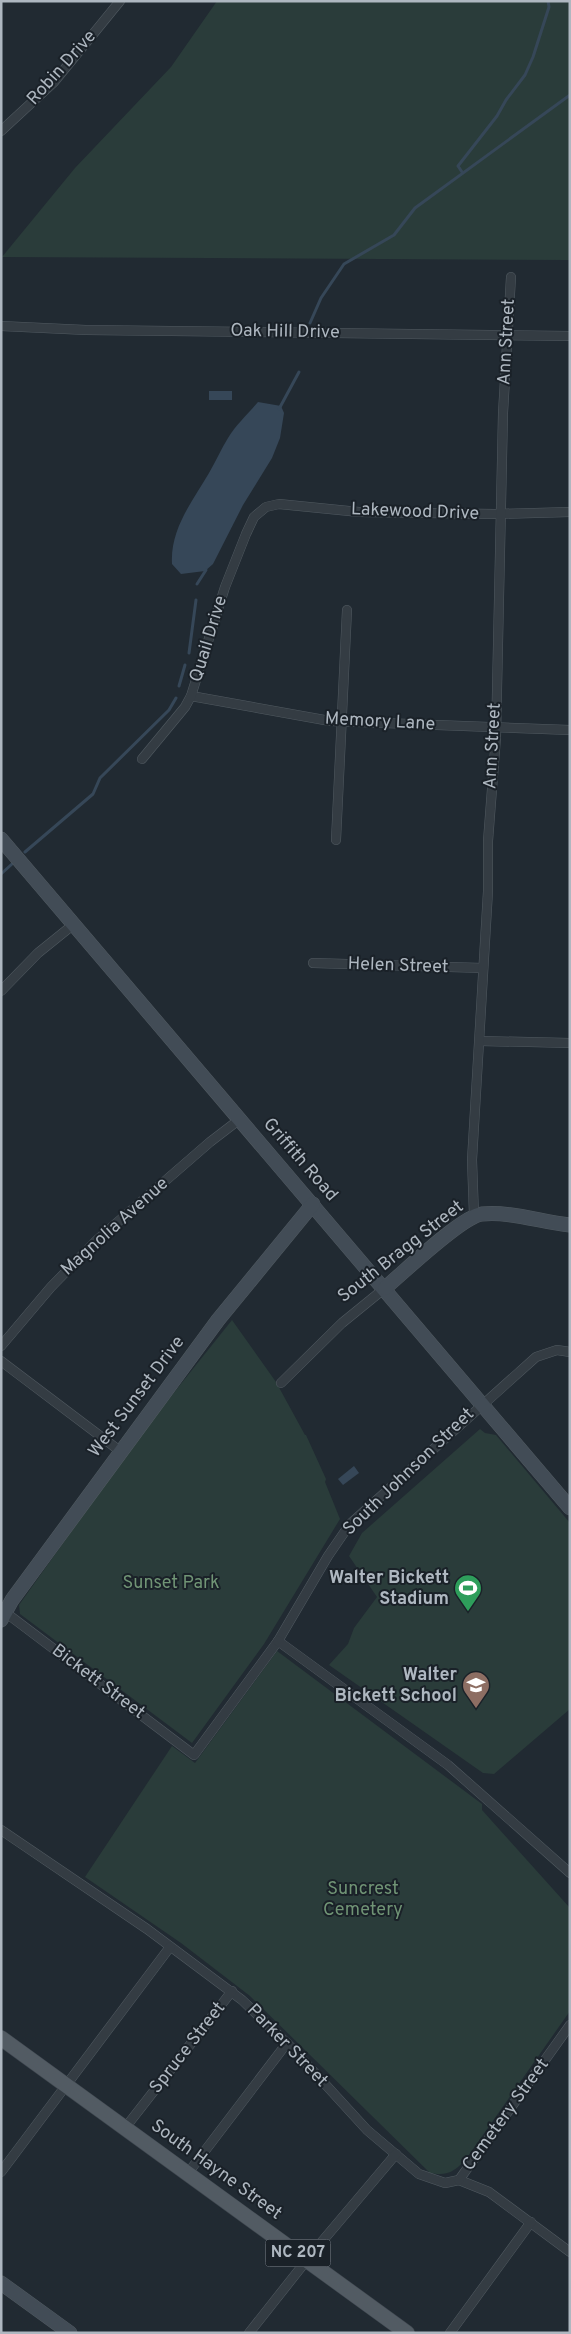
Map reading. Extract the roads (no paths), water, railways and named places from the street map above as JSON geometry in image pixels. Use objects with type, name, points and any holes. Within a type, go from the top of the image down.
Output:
[{"type":"main road","name":"South Hayne Street","points":[[1,2038],[407,2333]]},
{"type":"street","name":"Robin Drive","points":[[1,132],[54,82],[120,1]]},
{"type":"street","name":"Ann Street","points":[[474,1215],[472,1160],[480,1041],[495,727],[503,413],[511,277]]},
{"type":"street","name":"Oak Hill Drive","points":[[1,326],[86,330],[570,336]]},
{"type":"street","name":"Lakewood Drive","points":[[261,510],[280,504],[359,512],[500,514],[570,512]]},
{"type":"street","name":"Quail Drive","points":[[142,759],[186,707],[225,587],[250,525],[261,510]]},
{"type":"street","points":[[336,840],[347,610]]},
{"type":"street","name":"Memory Lane","points":[[191,696],[342,721],[570,730]]},
{"type":"street","name":"Griffith Road","points":[[1,839],[385,1288],[570,1508]]},
{"type":"street","points":[[1,991],[38,953],[74,924]]},
{"type":"street","name":"Helen Street","points":[[313,963],[483,968]]},
{"type":"street","points":[[480,1041],[570,1043]]},
{"type":"street","name":"Magnolia Avenue","points":[[1,1346],[51,1287],[96,1240],[210,1142],[240,1119]]},
{"type":"street","name":"West Sunset Drive","points":[[3,1614],[120,1451],[218,1320],[313,1204]]},
{"type":"street","name":"South Bragg Street","points":[[281,1383],[342,1323],[444,1237],[474,1215],[498,1214],[570,1224]]},
{"type":"street","name":"South Johnson Street","points":[[194,1755],[278,1641],[328,1556],[350,1524],[482,1403],[536,1357],[557,1350],[570,1352]]},
{"type":"street","points":[[1,1362],[120,1451]]},
{"type":"street","name":"Bickett Street","points":[[3,1614],[194,1755]]},
{"type":"street","points":[[278,1641],[463,1776],[570,1873]]},
{"type":"street","name":"Parker Street","points":[[1,1830],[232,1992],[287,2043],[367,2130],[419,2174],[446,2183],[459,2180],[489,2192],[570,2252]]},
{"type":"street","points":[[1,2172],[170,1947]]},
{"type":"street","name":"Spruce Street","points":[[125,2128],[232,1992]]},
{"type":"street","name":"Cemetery Street","points":[[459,2180],[568,2030]]},
{"type":"street","points":[[188,2173],[287,2043]]},
{"type":"street","points":[[249,2333],[307,2260],[396,2154]]},
{"type":"street","points":[[450,2333],[531,2222]]},
{"type":"street","points":[[1,2283],[70,2333]]},
{"type":"water","points":[[209,391],[232,391],[232,400],[209,400]]},
{"type":"water","points":[[258,402],[281,406],[284,413],[280,438],[272,458],[243,505],[213,564],[205,571],[181,574],[172,564],[172,551],[178,527],[228,438]]},
{"type":"water","points":[[354,1466],[359,1473],[343,1485],[338,1479]]},
{"type":"waterway","points":[[462,172],[458,166],[497,116],[506,100],[525,75],[533,57],[549,7],[548,1]]},
{"type":"waterway","points":[[310,323],[321,298],[344,264],[394,235],[415,208],[570,95]]},
{"type":"waterway","points":[[279,409],[299,372]]},
{"type":"waterway","points":[[197,584],[206,570]]},
{"type":"waterway","points":[[189,653],[196,600]]},
{"type":"waterway","points":[[179,686],[185,665]]},
{"type":"waterway","points":[[25,852],[93,794],[100,778],[169,710],[176,698]]},
{"type":"waterway","points":[[1,874],[12,864]]},
{"type":"place","name":"Walter Bickett Stadium","points":[[468,1612]]},
{"type":"place","name":"Walter Bickett School","points":[[476,1709]]},
{"type":"park label","name":"Sunset Park","points":[[171,1583]]},
{"type":"park label","name":"Suncrest Cemetery","points":[[363,1899]]}]
